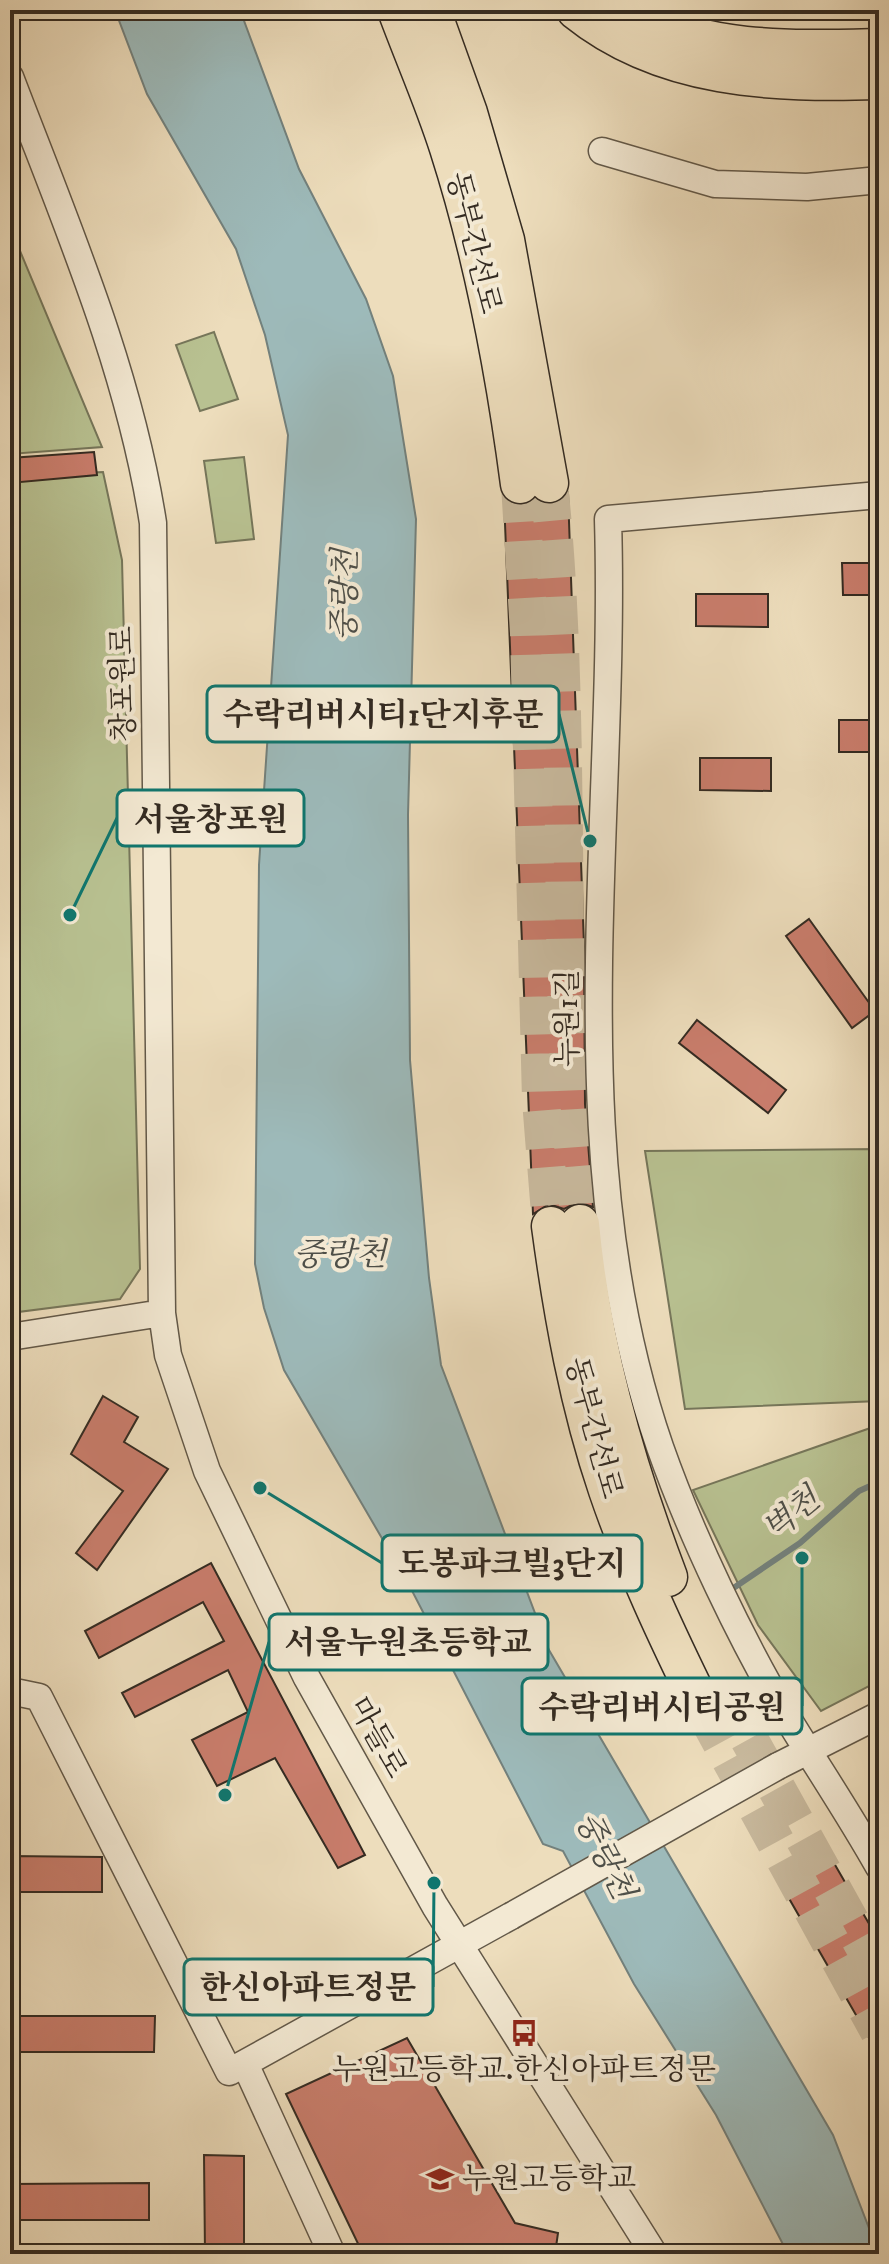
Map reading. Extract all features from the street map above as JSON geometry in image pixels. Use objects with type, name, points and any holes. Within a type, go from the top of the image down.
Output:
[{"type":"highway","name":"동부간선로","points":[[397,10],[449,148],[477,248],[505,384],[534,483],[505,240],[472,127],[431,10]]},
{"type":"highway","points":[[576,10],[635,47],[690,68],[780,82],[879,80]]},
{"type":"highway","points":[[627,10],[689,34],[744,46],[879,48]]},
{"type":"highway","name":"동부간선로","points":[[566,1225],[629,1464],[715,1704]]},
{"type":"street","name":"창포원로","points":[[10,77],[110,338],[142,455],[153,523],[162,1313]]},
{"type":"street","points":[[602,151],[715,184],[807,187],[879,180]]},
{"type":"street","name":"누원1길","points":[[808,1749],[789,1720],[690,1524],[660,1447],[622,1309],[598,1063],[601,846],[611,636],[608,519],[879,495]]},
{"type":"street","points":[[10,1337],[162,1313]]},
{"type":"street","name":"마들로","points":[[162,1313],[172,1369],[207,1471],[307,1678],[460,1946],[654,2254]]},
{"type":"street","points":[[10,1691],[39,1697],[332,2254]]},
{"type":"street","points":[[237,2069],[808,1749],[879,1715]]},
{"type":"street","points":[[808,1749],[879,1867]]},
{"type":"green space","points":[[10,227],[102,447],[10,454]]},
{"type":"green space","points":[[214,332],[238,399],[200,411],[176,345]]},
{"type":"green space","points":[[244,457],[254,539],[216,543],[204,461]]},
{"type":"green space","points":[[103,472],[122,560],[140,1269],[120,1299],[10,1313],[10,476]]},
{"type":"green space","points":[[879,1149],[879,1401],[685,1409],[645,1151]]},
{"type":"green space","points":[[879,1425],[879,1681],[821,1711],[758,1625],[693,1490]]},
{"type":"water","name":"중랑천","points":[[115,10],[240,10],[299,169],[366,299],[393,376],[416,519],[408,815],[410,1060],[429,1278],[441,1365],[549,1650],[833,2135],[879,2254],[788,2254],[716,2115],[634,1984],[563,1851],[543,1844],[408,1583],[284,1370],[264,1308],[255,1264],[259,865],[288,435],[265,335],[236,249],[147,94]]},
{"type":"building","points":[[94,452],[97,475],[10,483],[10,458]]},
{"type":"building","points":[[568,493],[584,946],[585,1104],[593,1207],[578,1202],[564,1209],[549,1204],[533,1214],[504,499],[522,506],[535,499],[552,505]]},
{"type":"building","points":[[842,563],[879,563],[879,595],[843,595]]},
{"type":"building","points":[[696,594],[768,594],[768,627],[696,626]]},
{"type":"building","points":[[839,720],[879,720],[879,752],[839,752]]},
{"type":"building","points":[[700,758],[771,758],[771,791],[700,790]]},
{"type":"building","points":[[809,919],[875,1011],[852,1028],[786,936]]},
{"type":"building","points":[[697,1020],[786,1090],[768,1113],[679,1043]]},
{"type":"building","points":[[103,1396],[138,1417],[124,1442],[168,1469],[97,1570],[76,1553],[123,1491],[71,1454]]},
{"type":"building","points":[[211,1563],[365,1855],[338,1868],[275,1758],[217,1786],[192,1740],[248,1712],[228,1670],[135,1717],[122,1693],[224,1641],[203,1602],[99,1658],[85,1631]]},
{"type":"building","points":[[827,1851],[879,1941],[879,2055],[779,1881],[789,1869]]},
{"type":"building","points":[[10,1856],[102,1857],[102,1892],[10,1892]]},
{"type":"building","points":[[10,2016],[155,2016],[154,2052],[10,2052]]},
{"type":"building","name":"누원고등학교","points":[[407,2038],[515,2223],[558,2233],[555,2254],[363,2254],[286,2094]]},
{"type":"building","points":[[204,2155],[244,2156],[244,2254],[205,2254]]},
{"type":"building","points":[[149,2183],[149,2220],[10,2220],[10,2184]]},
{"type":"waterway","name":"벽천","points":[[735,1587],[800,1543],[859,1491],[879,1482]]},
{"type":"tunnel","points":[[549,483],[561,668],[568,1039],[580,1224]]},
{"type":"tunnel","points":[[520,484],[529,633],[541,1100],[551,1226]]},
{"type":"tunnel","points":[[703,1709],[879,2031]]},
{"type":"tunnel","points":[[749,1739],[879,1973]]},
{"type":"place","name":"수락리버시티1단지후문","points":[[590,841]]},
{"type":"place","name":"서울창포원","points":[[70,915]]},
{"type":"place","name":"도봉파크빌3단지","points":[[260,1488]]},
{"type":"place","name":"수락리버시티공원","points":[[802,1558]]},
{"type":"place","name":"서울누원초등학교","points":[[225,1795]]},
{"type":"place","name":"한신아파트정문","points":[[434,1883]]},
{"type":"place","name":"누원고등학교.한신아파트정문","points":[[524,2033]]},
{"type":"place","name":"누원고등학교","points":[[440,2179]]}]
